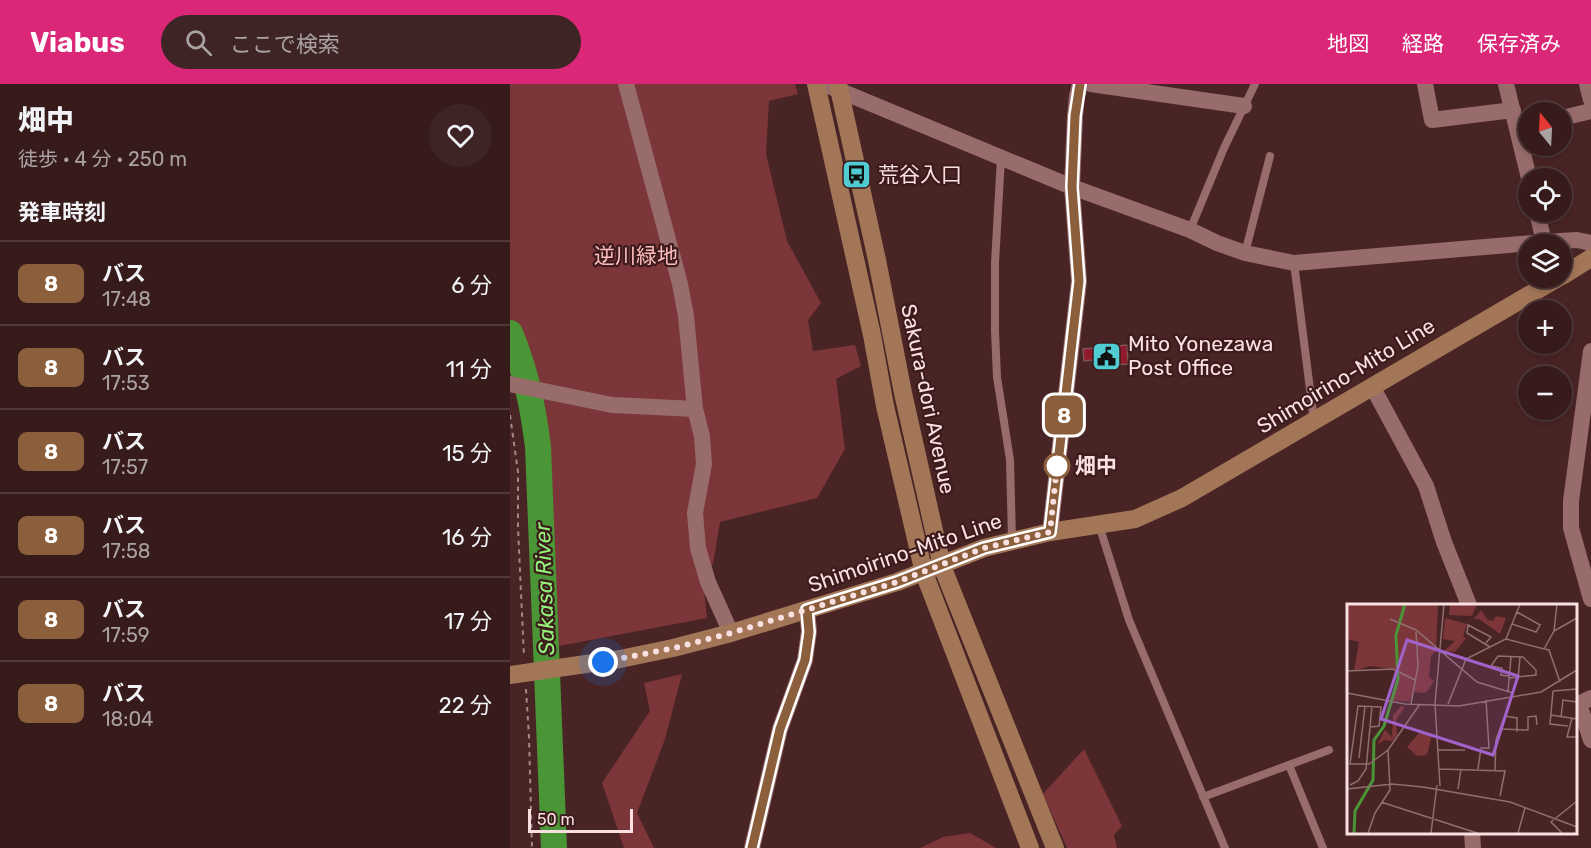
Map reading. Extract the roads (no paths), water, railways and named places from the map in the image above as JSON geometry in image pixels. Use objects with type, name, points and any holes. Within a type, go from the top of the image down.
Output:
[{"type":"street","points":[[626,84],[680,284],[686,316],[695,409],[702,436],[705,464],[695,513],[698,548],[708,582],[731,633]]},
{"type":"street","name":"Sakura-dori Avenue","points":[[816,84],[872,334],[885,406],[924,573],[1030,848]]},
{"type":"street","points":[[1050,532],[1079,281],[1072,187],[1075,116],[1080,84]]},
{"type":"street","points":[[1091,84],[1245,106]]},
{"type":"street","points":[[1425,84],[1432,120],[1513,110]]},
{"type":"street","points":[[1506,84],[1513,110],[1518,118]]},
{"type":"street","points":[[1587,84],[1591,100]]},
{"type":"street","points":[[834,86],[1072,187],[1190,230],[1245,253],[1294,263],[1518,244]]},
{"type":"street","name":"Sakura-dori Avenue","points":[[834,86],[942,566],[1055,848]]},
{"type":"street","points":[[1572,116],[1591,111]]},
{"type":"street","points":[[1572,240],[1591,243]]},
{"type":"street","name":"Shimoirino-Mito Line","points":[[1572,270],[1591,258]]},
{"type":"street","name":"Shimoirino-Mito Line","points":[[522,674],[674,648],[731,633],[924,573],[964,554],[1012,540],[1135,519],[1157,511],[1541,288]]},
{"type":"street","points":[[1591,351],[1584,473],[1571,501],[1571,528],[1591,597]]},
{"type":"street","points":[[510,384],[612,405],[695,409]]},
{"type":"street","points":[[1372,386],[1426,486],[1444,542],[1469,604]]},
{"type":"street","points":[[752,848],[780,729],[805,660],[809,632],[807,610]]},
{"type":"street","points":[[1591,698],[1579,704],[1591,740]]},
{"type":"street","points":[[1472,833],[1473,848]]},
{"type":"lane","points":[[1190,230],[1224,148],[1255,84]]},
{"type":"lane","points":[[1245,253],[1270,156]]},
{"type":"lane","points":[[1001,158],[995,263],[995,331],[997,377],[1010,460],[1012,540]]},
{"type":"lane","points":[[1294,263],[1314,421]]},
{"type":"lane","points":[[1099,525],[1129,620],[1225,848]]},
{"type":"lane","points":[[1203,797],[1329,750]]},
{"type":"lane","points":[[1288,765],[1323,848]]},
{"type":"waterway","name":"Sakasa River","points":[[510,333],[528,389],[538,447],[554,848]]},
{"type":"place","name":"荒谷入口","points":[[857,175]]},
{"type":"place","name":"Mito Yonezawa Post Office","points":[[1107,356]]},
{"type":"place","name":"畑中","points":[[1057,466]]},
{"type":"park label","name":"逆川緑地","points":[[636,256]]}]
